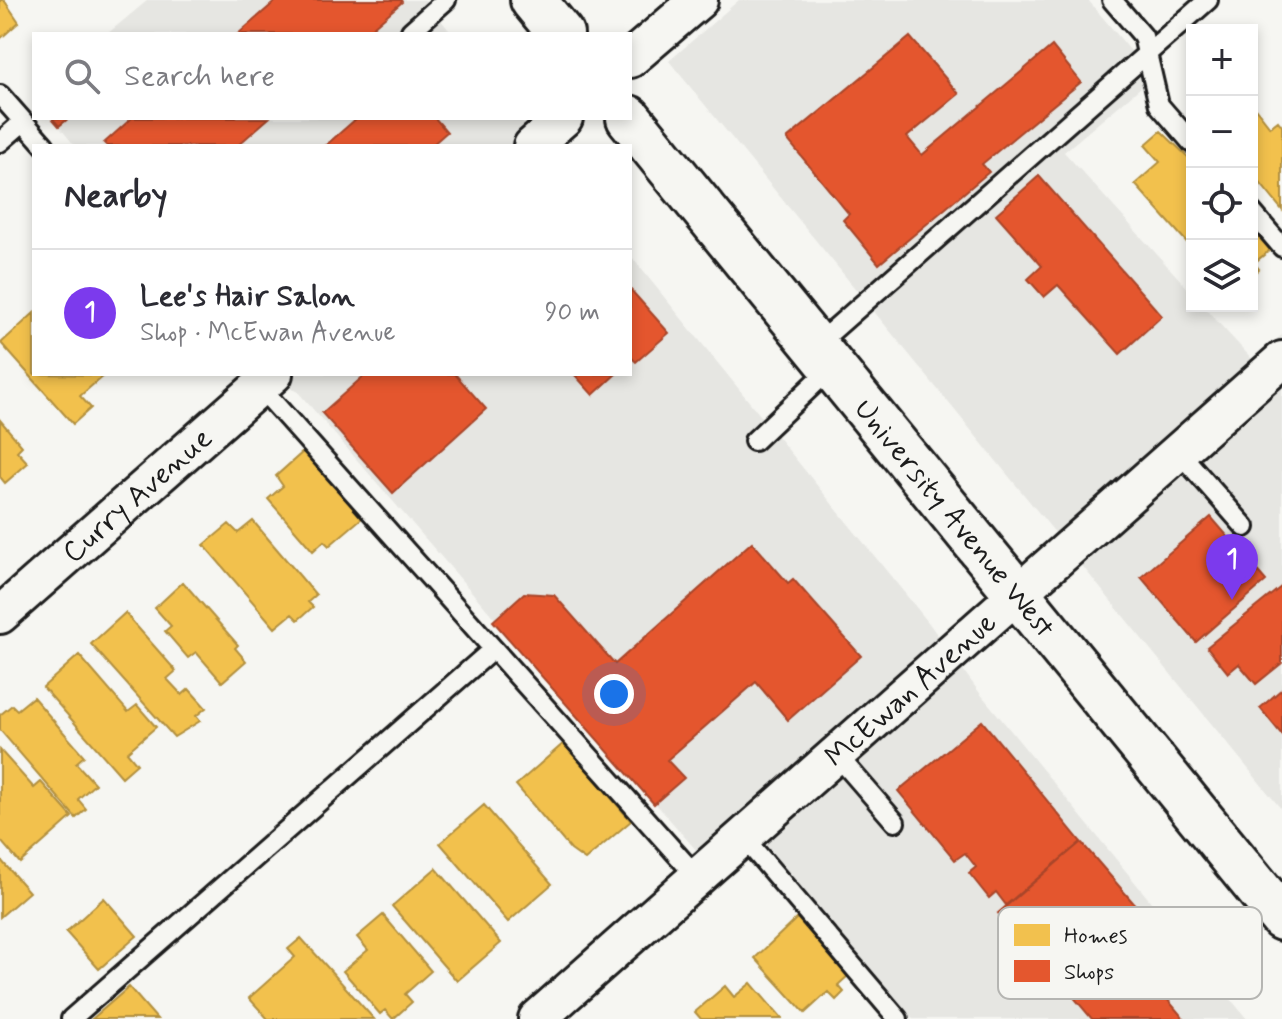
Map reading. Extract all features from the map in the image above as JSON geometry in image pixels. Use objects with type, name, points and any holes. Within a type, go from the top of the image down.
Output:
[{"type":"main road","points":[[533,0],[559,32]]},
{"type":"main road","name":"University Avenue West","points":[[631,120],[1017,594],[1276,900]]},
{"type":"street","points":[[632,57],[699,0]]},
{"type":"street","points":[[534,144],[562,120]]},
{"type":"street","name":"McEwan Avenue","points":[[537,1019],[1282,360]]},
{"type":"street","name":"Curry Avenue","points":[[0,615],[261,378]]},
{"type":"lane","points":[[411,31],[446,0]]},
{"type":"lane","points":[[1112,0],[1143,36],[1159,105],[1186,136]]},
{"type":"lane","points":[[754,441],[824,357],[1208,0]]},
{"type":"lane","points":[[0,95],[43,144]]},
{"type":"lane","points":[[0,142],[23,122]]},
{"type":"lane","points":[[1258,219],[1282,247]]},
{"type":"lane","points":[[261,378],[492,650],[697,877]]},
{"type":"lane","points":[[1178,451],[1245,527]]},
{"type":"lane","points":[[71,1019],[492,650]]},
{"type":"lane","points":[[836,754],[895,822]]},
{"type":"lane","points":[[743,837],[898,1019]]},
{"type":"shaded area","points":[[148,0],[425,0],[450,32],[109,32]]},
{"type":"shaded area","points":[[739,0],[1088,0],[1153,77],[1064,152],[1186,286],[1186,312],[1209,312],[1252,359],[1282,335],[1282,810],[669,61]]},
{"type":"shaded area","points":[[54,120],[521,120],[539,144],[73,144]]},
{"type":"shaded area","points":[[632,257],[1155,907],[998,907],[998,999],[1231,999],[1247,1019],[913,1019],[765,846],[723,881],[298,392],[268,376],[632,376]]},
{"type":"building: Homes","points":[[0,0],[4,0],[19,22],[0,39]]},
{"type":"building: Homes","points":[[1258,112],[1270,127],[1278,121],[1282,126],[1282,210],[1258,180]]},
{"type":"building: Homes","points":[[1161,131],[1186,155],[1186,241],[1135,184],[1160,162],[1145,145]]},
{"type":"building: Homes","points":[[1258,236],[1270,250],[1258,260]]},
{"type":"building: Homes","points":[[32,315],[32,376],[103,376],[80,396],[91,408],[73,424],[1,343]]},
{"type":"building: Homes","points":[[0,420],[22,446],[17,451],[28,463],[5,483],[0,477]]},
{"type":"building: Homes","points":[[304,451],[362,518],[329,546],[324,541],[313,551],[268,499],[283,486],[276,476]]},
{"type":"building: Homes","points":[[253,521],[316,595],[308,602],[313,607],[298,620],[292,614],[275,628],[204,545],[229,524],[238,533]]},
{"type":"building: Homes","points":[[183,582],[238,645],[235,648],[246,661],[222,682],[196,652],[188,658],[165,631],[171,626],[155,608]]},
{"type":"building: Homes","points":[[125,613],[176,671],[167,679],[182,695],[189,689],[206,708],[196,716],[200,721],[174,737],[91,644]]},
{"type":"building: Homes","points":[[79,655],[128,712],[137,705],[156,727],[127,752],[137,764],[122,777],[43,687]]},
{"type":"building: Homes","points":[[33,697],[84,756],[76,763],[95,784],[78,799],[86,809],[76,818],[0,730],[0,715],[12,705],[17,710]]},
{"type":"building: Homes","points":[[564,743],[631,821],[585,860],[571,850],[516,785]]},
{"type":"building: Homes","points":[[0,750],[34,788],[41,782],[72,817],[20,863],[0,840]]},
{"type":"building: Homes","points":[[484,805],[552,884],[508,922],[440,843]]},
{"type":"building: Homes","points":[[0,859],[29,892],[0,917]]},
{"type":"building: Homes","points":[[436,868],[501,943],[457,981],[392,906]]},
{"type":"building: Homes","points":[[104,898],[137,936],[99,969],[66,932]]},
{"type":"building: Homes","points":[[383,915],[431,971],[405,994],[412,1002],[393,1019],[385,1010],[380,1014],[343,971],[368,950],[357,937]]},
{"type":"building: Homes","points":[[797,918],[849,975],[838,985],[844,992],[836,1000],[828,992],[805,1013],[755,958]]},
{"type":"building: Homes","points":[[301,938],[374,1019],[268,1019],[249,998],[295,957],[288,949]]},
{"type":"building: Homes","points":[[751,983],[782,1019],[701,1019],[695,1012],[725,986],[734,997]]},
{"type":"building: Homes","points":[[129,987],[157,1019],[92,1019]]},
{"type":"building: Shops","points":[[277,0],[402,2],[367,32],[240,32]]},
{"type":"building: Shops","points":[[910,37],[959,94],[907,137],[922,155],[1052,46],[1081,82],[982,164],[989,172],[879,264],[843,220],[849,214],[787,139]]},
{"type":"building: Shops","points":[[130,120],[267,120],[239,144],[104,143]]},
{"type":"building: Shops","points":[[355,120],[437,120],[447,132],[433,144],[327,144]]},
{"type":"building: Shops","points":[[1039,176],[1162,316],[1120,354],[1058,285],[1044,297],[1028,279],[1042,266],[996,214]]},
{"type":"building: Shops","points":[[632,291],[669,333],[636,362],[632,358]]},
{"type":"building: Shops","points":[[364,376],[457,376],[486,409],[393,493],[322,413]]},
{"type":"building: Shops","points":[[576,376],[614,376],[593,395]]},
{"type":"building: Shops","points":[[1211,517],[1266,581],[1196,642],[1141,577]]},
{"type":"building: Shops","points":[[752,542],[788,583],[793,579],[861,656],[788,720],[756,682],[667,760],[684,778],[654,804],[493,621],[524,593],[554,595],[615,664]]},
{"type":"building: Shops","points":[[1282,586],[1282,663],[1256,684],[1239,664],[1228,673],[1207,647]]},
{"type":"building: Shops","points":[[1282,689],[1282,735],[1260,708]]},
{"type":"building: Shops","points":[[982,721],[1081,842],[1006,905],[996,892],[989,898],[969,873],[976,867],[965,853],[955,860],[898,791]]},
{"type":"building: Shops","points":[[1081,842],[1137,907],[1005,907]]},
{"type":"building: Shops","points":[[1075,999],[1167,999],[1184,1019],[1092,1019]]},
{"type":"place","name":"Lee's Hair Salon","points":[[1232,600]]}]
